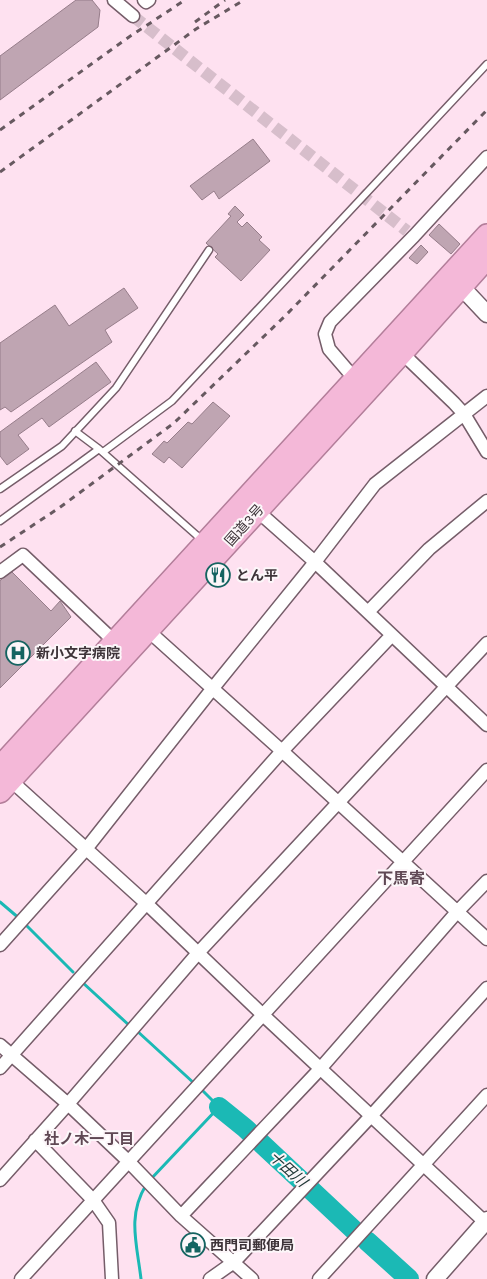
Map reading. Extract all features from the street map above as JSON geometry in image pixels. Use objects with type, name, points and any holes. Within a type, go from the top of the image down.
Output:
[{"type":"highway","name":"国道3号","points":[[361,385],[402,353],[487,236]]},
{"type":"highway","name":"国道3号","points":[[3,777],[456,281],[487,258]]},
{"type":"highway","name":"国道3号","points":[[3,777],[115,642],[142,625],[205,543],[251,505]]},
{"type":"street","points":[[114,0],[133,16]]},
{"type":"street","points":[[144,0],[146,2],[149,0]]},
{"type":"street","points":[[361,385],[328,349],[325,334],[330,322],[411,234],[487,157]]},
{"type":"street","points":[[456,281],[487,314]]},
{"type":"street","points":[[402,353],[464,414],[487,452]]},
{"type":"street","points":[[0,945],[86,849],[375,484],[487,396]]},
{"type":"street","points":[[368,612],[430,549],[487,501]]},
{"type":"street","points":[[251,505],[315,562],[487,725]]},
{"type":"street","points":[[0,572],[22,555],[115,642]]},
{"type":"street","points":[[142,625],[487,939]]},
{"type":"street","points":[[0,1068],[282,751],[392,635]]},
{"type":"street","points":[[0,1180],[198,953],[487,643]]},
{"type":"street","points":[[21,1279],[487,770]]},
{"type":"street","points":[[3,777],[147,904],[486,1222],[435,1279]]},
{"type":"street","points":[[181,1216],[320,1068],[457,912],[487,881]]},
{"type":"street","points":[[210,1279],[234,1262],[372,1116],[487,988]]},
{"type":"street","points":[[0,1045],[68,1104],[128,1161],[181,1216],[252,1279]]},
{"type":"street","points":[[319,1279],[487,1095]]},
{"type":"street","points":[[35,1140],[93,1200],[109,1223],[112,1279]]},
{"type":"lane","points":[[0,521],[172,400],[487,64]]},
{"type":"lane","points":[[0,489],[62,446],[116,388],[209,250]]},
{"type":"lane","points":[[75,431],[101,450],[205,543]]},
{"type":"building","points":[[76,0],[92,0],[100,10],[98,27],[0,100],[0,56]]},
{"type":"building","points":[[253,139],[270,161],[219,199],[214,191],[202,200],[190,186]]},
{"type":"building","points":[[235,206],[244,215],[237,222],[242,227],[247,222],[262,237],[259,240],[270,250],[241,281],[215,257],[218,254],[206,243],[231,216],[228,214]]},
{"type":"building","points":[[439,224],[460,244],[451,254],[429,235]]},
{"type":"building","points":[[421,245],[428,252],[417,264],[409,258]]},
{"type":"building","points":[[124,288],[138,308],[105,330],[112,342],[11,412],[5,407],[0,410],[0,343],[55,305],[69,326]]},
{"type":"building","points":[[96,362],[111,382],[49,427],[42,418],[18,435],[29,449],[7,465],[0,456],[0,432]]},
{"type":"building","points":[[213,402],[230,416],[182,468],[169,457],[164,463],[152,454],[164,441],[167,443],[188,422],[192,424]]},
{"type":"building","name":"新小文字病院","points":[[10,570],[51,611],[60,601],[71,617],[0,688],[0,581]]},
{"type":"waterway","points":[[0,902],[20,919]]},
{"type":"waterway","points":[[24,923],[73,972]]},
{"type":"waterway","points":[[82,982],[131,1027]]},
{"type":"waterway","points":[[136,1030],[196,1085]]},
{"type":"waterway","points":[[150,1180],[219,1107],[201,1089]]},
{"type":"waterway","name":"十田川","points":[[219,1107],[245,1128],[356,1232]]},
{"type":"waterway","points":[[141,1279],[135,1219],[140,1197],[146,1185]]},
{"type":"waterway","name":"十田川","points":[[367,1241],[409,1279]]},
{"type":"tunnel","points":[[133,16],[407,231]]},
{"type":"railway","points":[[0,130],[129,37],[185,0]]},
{"type":"railway","points":[[195,22],[225,0]]},
{"type":"railway","points":[[0,172],[196,29],[244,0]]},
{"type":"railway","points":[[0,547],[59,508],[174,423],[286,315],[487,110]]},
{"type":"place","name":"とん平","points":[[218,575]]},
{"type":"place","name":"新小文字病院","points":[[18,653]]},
{"type":"place","name":"西門司郵便局","points":[[193,1245]]},
{"type":"district","name":"下馬寄","points":[[401,878]]},
{"type":"district","name":"社ノ木一丁目","points":[[89,1139]]}]
